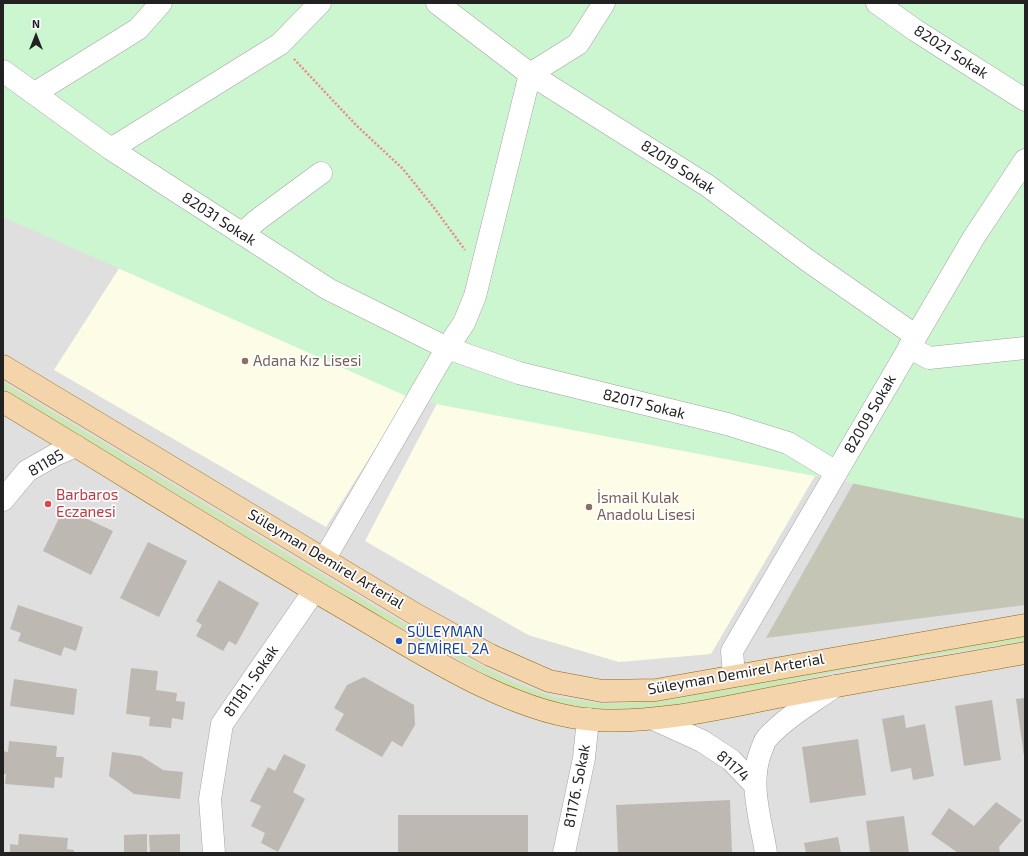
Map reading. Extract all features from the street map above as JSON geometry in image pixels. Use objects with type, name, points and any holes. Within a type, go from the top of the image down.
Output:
[{"type":"main road","name":"Süleyman Demirel Arterial","points":[[3,366],[422,617],[490,655],[549,681],[602,691],[656,690],[734,675],[1025,625]]},
{"type":"main road","name":"Süleyman Demirel Arterial","points":[[3,402],[314,591],[477,684],[536,708],[588,719],[656,720],[835,686],[1025,653]]},
{"type":"street","points":[[35,93],[138,29],[161,3]]},
{"type":"street","points":[[111,149],[280,44],[320,3]]},
{"type":"street","name":"82019 Sokak","points":[[437,3],[530,74],[708,186],[808,260],[913,341],[929,358],[1025,348]]},
{"type":"street","points":[[325,558],[447,348],[464,323],[476,296],[530,74],[578,44],[604,3]]},
{"type":"street","name":"82021 Sokak","points":[[877,3],[915,30],[1025,100]]},
{"type":"street","name":"82031 Sokak","points":[[3,70],[111,149],[328,289],[447,348]]},
{"type":"street","name":"82009 Sokak","points":[[734,675],[732,651],[974,237],[1025,160]]},
{"type":"street","points":[[242,234],[256,221],[321,173]]},
{"type":"street","name":"82017 Sokak","points":[[447,348],[519,373],[727,424],[788,443],[836,472]]},
{"type":"street","name":"81185","points":[[3,500],[28,471],[55,455],[76,446]]},
{"type":"street","name":"81181. Sokak","points":[[214,853],[210,799],[222,724],[314,591]]},
{"type":"street","name":"81174","points":[[754,784],[757,761],[766,738],[835,686]]},
{"type":"street","name":"81176. Sokak","points":[[564,853],[584,758],[588,719]]},
{"type":"street","name":"81174","points":[[656,720],[702,741],[731,760],[754,784]]},
{"type":"street","points":[[754,784],[766,853]]},
{"type":"path","points":[[280,44],[341,109],[402,169],[436,209],[481,271]]},
{"type":"shaded area","points":[[3,3],[1025,3],[1025,853],[3,853]]},
{"type":"shaded area","name":"Adana Kız Lisesi","points":[[168,192],[436,352],[326,527],[54,370]]},
{"type":"shaded area","points":[[1025,349],[1025,605],[766,638],[921,364]]},
{"type":"shaded area","name":"İsmail Kulak Anadolu Lisesi","points":[[455,369],[816,474],[711,654],[619,662],[528,635],[365,541]]},
{"type":"green space","points":[[3,3],[1025,3],[1025,519],[846,482],[415,400],[3,217]]},
{"type":"green space","points":[[3,382],[380,610],[513,682],[554,697],[605,704],[662,701],[760,682],[1025,636],[1025,641],[848,669],[761,689],[663,708],[605,711],[553,703],[510,687],[377,615],[3,389]]},
{"type":"building","points":[[64,508],[113,531],[91,575],[43,551]]},
{"type":"building","points":[[148,542],[187,561],[159,617],[120,598]]},
{"type":"building","points":[[219,580],[259,603],[236,645],[229,641],[223,651],[196,636],[202,625],[196,621]]},
{"type":"building","points":[[18,605],[83,627],[76,651],[64,647],[61,656],[18,641],[21,633],[10,629]]},
{"type":"building","points":[[131,668],[158,671],[156,690],[177,693],[176,701],[185,702],[183,720],[172,718],[171,728],[149,726],[150,717],[126,714]]},
{"type":"building","points":[[364,677],[414,705],[415,725],[402,747],[392,741],[382,757],[335,730],[344,714],[334,708],[347,685]]},
{"type":"building","points":[[14,679],[77,689],[74,715],[10,706]]},
{"type":"building","points":[[1025,698],[1025,755],[1024,756],[1016,699]]},
{"type":"building","points":[[992,700],[1001,760],[964,766],[955,706]]},
{"type":"building","points":[[904,715],[906,728],[925,724],[934,776],[913,780],[911,768],[891,772],[882,719]]},
{"type":"building","points":[[858,739],[866,795],[810,803],[802,747]]},
{"type":"building","points":[[9,741],[57,746],[56,757],[64,757],[62,778],[55,777],[54,788],[5,784],[6,774],[3,774],[3,751],[8,752]]},
{"type":"building","points":[[112,752],[141,756],[163,770],[183,772],[180,799],[134,794],[109,776]]},
{"type":"building","points":[[284,754],[306,765],[293,792],[305,799],[278,852],[261,843],[265,833],[251,826],[261,806],[250,801],[268,767],[275,771]]},
{"type":"building","points":[[730,800],[732,853],[618,853],[616,805]]},
{"type":"building","points":[[996,802],[1022,820],[999,847],[1000,853],[958,853],[931,834],[949,808],[974,826]]},
{"type":"building","points":[[398,815],[528,815],[528,853],[398,853]]},
{"type":"building","points":[[904,816],[909,853],[870,853],[866,821]]},
{"type":"building","points":[[19,834],[68,838],[67,849],[74,850],[74,853],[10,853],[10,844],[18,845]]},
{"type":"building","points":[[147,834],[147,853],[124,853],[124,835]]},
{"type":"building","points":[[180,834],[180,853],[150,853],[149,835]]},
{"type":"building","points":[[838,837],[841,853],[806,853],[804,843]]},
{"type":"place","name":"Adana Kız Lisesi","points":[[245,361]]},
{"type":"place","name":"Barbaros Eczanesi","points":[[48,504]]},
{"type":"place","name":"İsmail Kulak Anadolu Lisesi","points":[[589,507]]},
{"type":"place","name":"SÜLEYMAN DEMİREL 2A","points":[[399,641]]}]
